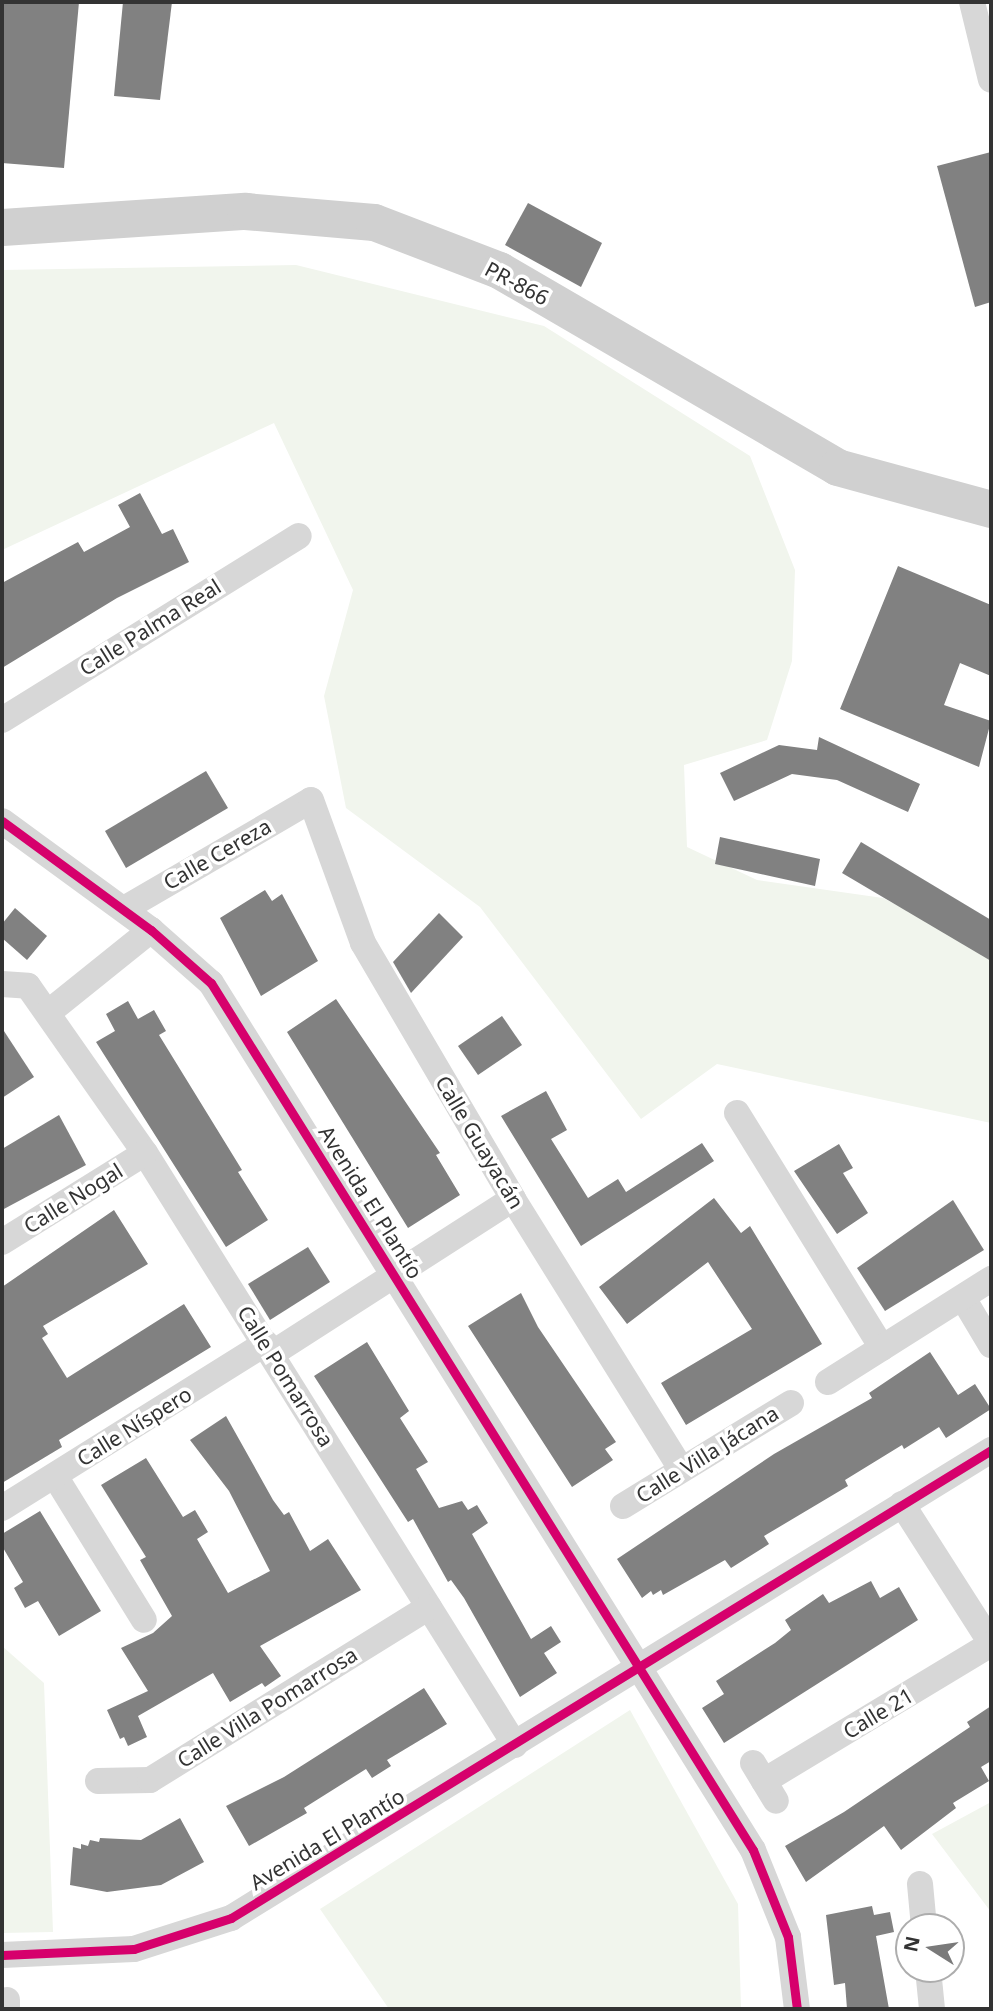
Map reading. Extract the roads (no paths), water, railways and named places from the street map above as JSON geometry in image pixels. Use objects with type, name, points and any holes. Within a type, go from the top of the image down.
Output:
[{"type":"street","points":[[972,2],[991,80]]},
{"type":"street","name":"PR-866","points":[[2,227],[245,211],[374,222],[499,270],[838,467],[991,509]]},
{"type":"street","name":"Calle Palma Real","points":[[2,720],[299,536]]},
{"type":"street","name":"Calle Cereza","points":[[124,909],[311,800]]},
{"type":"street","name":"Calle Guayacán","points":[[311,800],[363,943],[513,1199],[681,1469]]},
{"type":"street","name":"Avenida El Plantío","points":[[2,821],[124,909],[211,983],[397,1275],[753,1850],[788,1937],[796,2009]]},
{"type":"street","points":[[49,1012],[151,930]]},
{"type":"street","name":"Calle Pomarrosa","points":[[2,984],[28,986],[49,1012],[145,1153],[270,1348],[514,1745]]},
{"type":"street","points":[[737,1114],[882,1348]]},
{"type":"street","name":"Calle Nogal","points":[[2,1242],[145,1153]]},
{"type":"street","name":"Calle Níspero","points":[[2,1508],[397,1275],[513,1199]]},
{"type":"street","points":[[828,1382],[991,1279]]},
{"type":"street","points":[[962,1297],[991,1345]]},
{"type":"street","name":"Calle Villa Jácana","points":[[623,1506],[791,1403]]},
{"type":"street","points":[[640,1667],[991,1450]]},
{"type":"street","points":[[55,1476],[144,1620]]},
{"type":"street","points":[[902,1504],[991,1644]]},
{"type":"street","name":"Calle Villa Pomarrosa","points":[[98,1782],[150,1780],[429,1607]]},
{"type":"street","name":"Calle 21","points":[[764,1782],[991,1644]]},
{"type":"street","name":"Avenida El Plantío","points":[[2,1955],[134,1949],[231,1918],[640,1667]]},
{"type":"street","points":[[920,1884],[923,1913]]},
{"type":"street","points":[[929,1983],[932,2009]]}]
